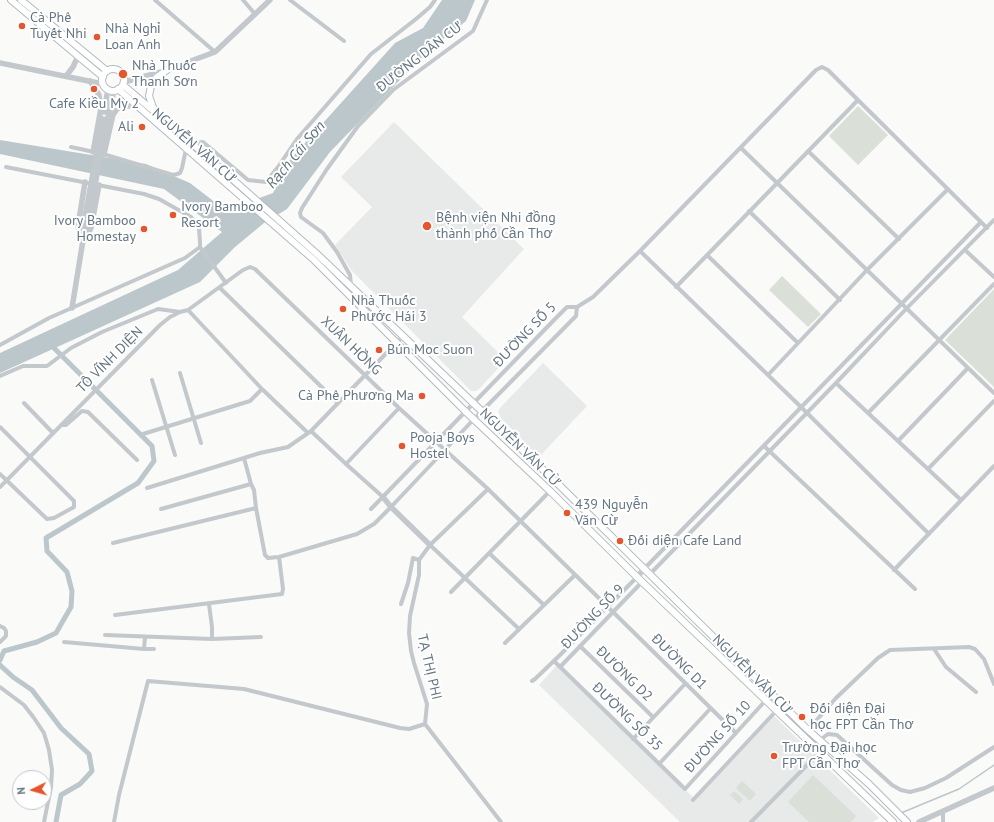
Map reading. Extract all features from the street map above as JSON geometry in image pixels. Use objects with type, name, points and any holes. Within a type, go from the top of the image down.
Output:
[{"type":"main road","points":[[11,0],[78,56],[105,74]]},
{"type":"main road","points":[[21,0],[105,74],[115,86],[123,75],[118,70],[110,70],[105,74]]},
{"type":"main road","points":[[156,113],[152,107],[149,96],[151,86],[156,78],[167,70]]},
{"type":"main road","name":"NGUYỄN VĂN CỪ","points":[[115,86],[198,160],[351,286],[557,483],[808,730],[869,784],[907,822]]},
{"type":"main road","name":"NGUYỄN VĂN CỪ","points":[[115,86],[156,113],[203,153],[315,257],[474,419],[893,822]]},
{"type":"main road","points":[[550,491],[557,483]]},
{"type":"main road","points":[[766,700],[772,694]]},
{"type":"street","points":[[155,0],[215,52]]},
{"type":"street","points":[[243,0],[255,14]]},
{"type":"street","points":[[0,62],[115,86],[167,70],[215,52],[270,0]]},
{"type":"street","points":[[290,0],[344,41]]},
{"type":"street","points":[[191,143],[203,142],[248,180],[266,182],[278,168],[297,139],[371,54],[416,19],[430,7],[435,0]]},
{"type":"street","name":"ĐƯỜNG DÂN CƯ","points":[[351,286],[350,275],[337,252],[324,233],[302,217],[300,213],[302,208],[327,169],[358,126],[393,90],[473,31],[487,0]]},
{"type":"street","points":[[66,76],[73,67],[78,56]]},
{"type":"street","points":[[577,307],[593,297],[640,251],[816,70],[822,67],[825,68],[858,100],[987,228]]},
{"type":"street","points":[[90,81],[99,95],[101,108],[93,152]]},
{"type":"street","points":[[72,308],[82,244],[87,228],[105,120],[115,86]]},
{"type":"street","points":[[676,287],[858,100]]},
{"type":"street","points":[[104,154],[113,115],[118,109],[125,106],[136,106]]},
{"type":"street","points":[[71,148],[104,154],[173,175],[180,173],[186,149]]},
{"type":"street","points":[[741,148],[994,392]]},
{"type":"street","points":[[808,151],[899,239]]},
{"type":"street","points":[[6,167],[144,194],[159,199],[177,208],[191,217],[199,228],[200,247],[226,283]]},
{"type":"street","points":[[82,244],[78,226],[85,182]]},
{"type":"street","points":[[82,244],[92,228],[99,185]]},
{"type":"street","points":[[768,375],[948,189]]},
{"type":"street","points":[[749,211],[840,300]]},
{"type":"street","points":[[642,582],[994,220]]},
{"type":"street","points":[[532,681],[554,661],[637,577],[981,222]]},
{"type":"street","points":[[0,345],[49,318],[185,258],[200,247]]},
{"type":"street","points":[[965,250],[994,277]]},
{"type":"street","points":[[640,251],[801,407],[928,534]]},
{"type":"street","points":[[707,255],[798,343]]},
{"type":"street","name":"TÔ VĨNH DIỆN","points":[[0,487],[160,325],[170,317],[188,310],[243,270],[250,267]]},
{"type":"street","name":"XUÂN HỒNG","points":[[250,267],[255,268],[399,408],[488,489],[520,521]]},
{"type":"street","points":[[868,413],[994,284]]},
{"type":"street","points":[[220,288],[338,403]]},
{"type":"street","name":"ĐƯỜNG SỐ 5","points":[[279,557],[358,534],[374,524],[474,419],[576,316],[577,307],[567,307],[371,509]]},
{"type":"street","points":[[0,376],[23,366],[47,366],[70,349],[102,332],[158,309],[180,312]]},
{"type":"street","points":[[188,310],[262,389],[383,497],[391,507],[430,545],[519,629]]},
{"type":"street","points":[[147,488],[260,453],[288,448],[310,432],[403,336]]},
{"type":"street","points":[[898,440],[968,368]]},
{"type":"street","points":[[180,373],[201,442]]},
{"type":"street","points":[[152,380],[175,454]]},
{"type":"street","points":[[836,383],[961,500]]},
{"type":"street","points":[[143,434],[250,401],[262,389]]},
{"type":"street","points":[[928,469],[994,401]]},
{"type":"street","points":[[24,404],[53,433]]},
{"type":"street","points":[[346,464],[399,408]]},
{"type":"street","points":[[61,425],[66,425],[82,412],[88,412],[138,460]]},
{"type":"street","points":[[0,427],[74,501],[74,508],[54,518],[47,519],[0,474]]},
{"type":"street","points":[[764,446],[915,589]]},
{"type":"street","points":[[115,615],[282,594],[284,589],[279,557],[266,557],[256,508],[254,490],[244,458]]},
{"type":"street","points":[[894,570],[994,466]]},
{"type":"street","points":[[161,508],[251,484]]},
{"type":"street","points":[[401,604],[408,583],[413,558],[419,560],[430,545],[488,489]]},
{"type":"street","points":[[451,592],[550,491]]},
{"type":"street","points":[[113,543],[256,508]]},
{"type":"street","name":"ĐƯỜNG D1","points":[[520,521],[736,733]]},
{"type":"street","points":[[489,553],[544,605]]},
{"type":"street","name":"TẠ THỊ PHI","points":[[419,560],[419,575],[410,616],[409,633],[411,651],[427,704],[426,724]]},
{"type":"street","points":[[505,643],[575,575]]},
{"type":"street","name":"ĐƯỜNG SỐ 9","points":[[560,667],[642,582]]},
{"type":"street","points":[[209,604],[212,639]]},
{"type":"street","points":[[0,626],[6,631],[6,636],[0,642]]},
{"type":"street","points":[[105,635],[212,639],[261,637]]},
{"type":"street","points":[[144,649],[145,637]]},
{"type":"street","points":[[64,642],[154,649]]},
{"type":"street","name":"ĐƯỜNG D2","points":[[580,646],[653,718]]},
{"type":"street","points":[[808,730],[836,698],[884,654],[894,649],[934,649],[969,646],[976,649],[984,659],[994,684]]},
{"type":"street","points":[[934,649],[946,667],[976,692]]},
{"type":"street","name":"ĐƯỜNG SỐ 35","points":[[554,661],[685,789]]},
{"type":"street","points":[[114,822],[119,795],[148,681],[244,689],[400,728],[409,728],[426,724],[501,822]]},
{"type":"street","points":[[633,739],[685,684]]},
{"type":"street","points":[[0,687],[24,705],[44,733],[49,750],[52,770],[51,787],[44,822]]},
{"type":"street","name":"ĐƯỜNG SỐ 10","points":[[685,789],[766,700]]},
{"type":"street","points":[[659,764],[710,708]]},
{"type":"street","points":[[693,800],[776,710]]},
{"type":"street","points":[[820,740],[828,734],[837,735],[892,785],[901,790],[910,792],[925,788],[946,778],[994,747]]},
{"type":"street","points":[[751,822],[820,752]]},
{"type":"street","points":[[919,822],[994,788]]},
{"type":"street","points":[[943,811],[944,822]]},
{"type":"shaded area","points":[[858,106],[888,135],[858,165],[829,136]]},
{"type":"shaded area","name":"Bệnh viện Nhi đồng thành phố Cần Thơ","points":[[394,122],[524,249],[462,317],[506,360],[476,391],[471,391],[352,271],[335,245],[372,207],[341,177]]},
{"type":"shaded area","points":[[782,276],[821,314],[808,327],[769,290]]},
{"type":"shaded area","points":[[994,289],[994,387],[945,340]]},
{"type":"shaded area","points":[[543,363],[587,406],[539,457],[501,418],[498,411]]},
{"type":"shaded area","name":"Trường Đại học FPT Cần Thơ","points":[[557,665],[693,797],[772,714],[879,818],[873,822],[680,822],[539,685]]},
{"type":"shaded area","points":[[813,775],[856,816],[851,822],[809,822],[788,802]]},
{"type":"shaded area","points":[[742,781],[756,794],[750,801],[736,788]]},
{"type":"shaded area","points":[[734,791],[743,799],[739,804],[730,795]]},
{"type":"water","name":"Rạch Cái Sơn","points":[[442,0],[475,0],[466,21],[428,51],[330,152],[287,209],[264,223],[235,247],[200,282],[0,373],[0,353],[178,270],[222,232],[164,189],[0,154],[0,140],[146,164],[190,183],[221,207],[243,204],[273,193],[287,163],[395,43],[423,28]]},
{"type":"waterway","points":[[0,660],[4,651],[37,642],[56,633],[71,607],[72,591],[67,572],[47,551],[46,538],[138,483],[154,461],[152,446],[54,348]]},
{"type":"waterway","points":[[0,665],[13,677],[32,690],[61,728],[89,754],[92,771],[80,784],[61,795],[56,822]]},
{"type":"waterway","points":[[901,813],[959,789],[994,765]]},
{"type":"place","name":"Cà Phê Tuyết Nhi","points":[[22,26]]},
{"type":"place","name":"Nhà Nghỉ Loan Anh","points":[[97,37]]},
{"type":"place","name":"Nhà Thuốc Thanh Sơn","points":[[123,74]]},
{"type":"place","name":"Cafe Kiều My 2","points":[[94,89]]},
{"type":"place","name":"Ali","points":[[142,127]]},
{"type":"place","name":"Ivory Bamboo Resort","points":[[173,215]]},
{"type":"place","name":"Bệnh viện Nhi đồng thành phố Cần Thơ","points":[[427,226]]},
{"type":"place","name":"Ivory Bamboo Homestay","points":[[144,229]]},
{"type":"place","name":"Nhà Thuốc Phước Hái 3","points":[[343,309]]},
{"type":"place","name":"Bún Moc Suon","points":[[379,350]]},
{"type":"place","name":"Cà Phê Phương Ma","points":[[422,396]]},
{"type":"place","name":"Pooja Boys Hostel","points":[[402,446]]},
{"type":"place","name":"439 Nguyễn Văn Cừ","points":[[567,513]]},
{"type":"place","name":"Đối diện Cafe Land","points":[[620,541]]},
{"type":"place","name":"Đối diện Đại học FPT Cần Thơ","points":[[802,717]]},
{"type":"place","name":"Trường Đại học FPT Cần Thơ","points":[[774,756]]}]
